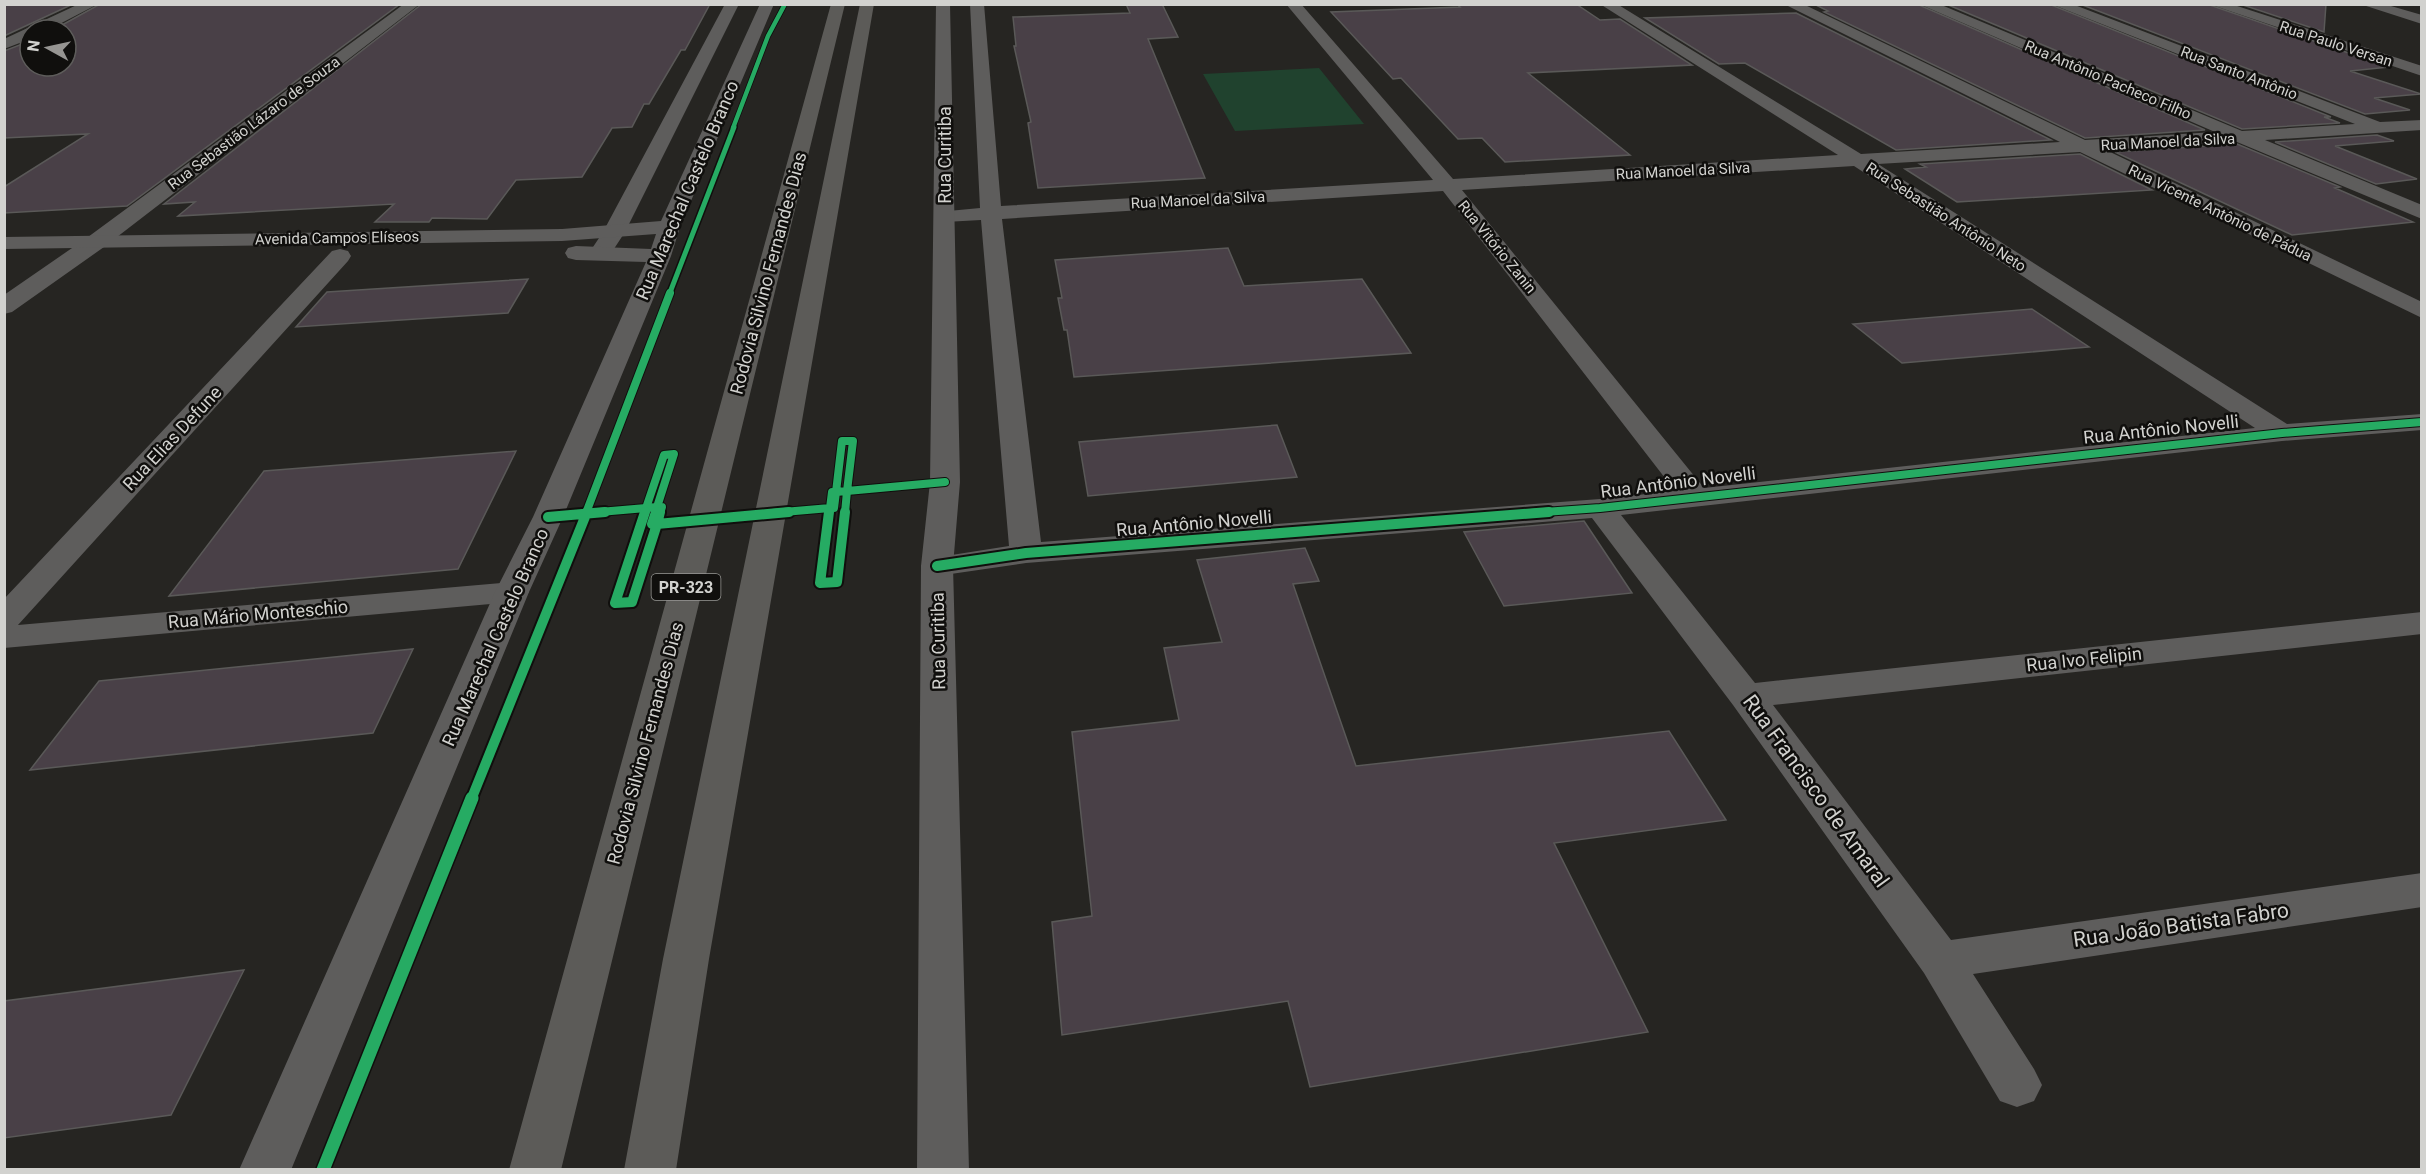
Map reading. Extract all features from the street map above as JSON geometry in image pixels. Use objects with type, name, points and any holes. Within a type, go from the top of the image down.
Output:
[{"type":"highway","name":"Rodovia Silvino Fernandes Dias","points":[[535,1170],[851,11]]},
{"type":"highway","name":"Rodovia Silvino Fernandes Dias","points":[[650,1170],[851,11]]},
{"type":"street","points":[[62,18],[91,4]]},
{"type":"street","name":"Rua Sebastião Lázaro de Souza","points":[[4,307],[96,242],[413,4]]},
{"type":"street","name":"Rua Marechal Castelo Branco","points":[[600,253],[614,232],[732,4]]},
{"type":"street","name":"Rua Marechal Castelo Branco","points":[[265,1170],[767,4]]},
{"type":"street","name":"Rua Curitiba","points":[[943,4],[945,482],[937,566],[943,1170]]},
{"type":"street","points":[[977,4],[991,213],[1026,553]]},
{"type":"street","name":"Rua Vitório Zanin","points":[[1293,4],[1448,185],[1695,496]]},
{"type":"street","name":"Rua Sebastião Antônio Neto","points":[[1607,4],[1858,160],[2282,433]]},
{"type":"street","name":"Rua Vicente Antônio de Pádua","points":[[1791,4],[2421,311]]},
{"type":"street","name":"Rua Antônio Pacheco Filho","points":[[1926,4],[2421,213]]},
{"type":"street","name":"Rua Santo Antônio","points":[[2058,4],[2421,142]]},
{"type":"street","name":"Rua Paulo Versan","points":[[2216,4],[2421,71]]},
{"type":"street","points":[[2367,4],[2421,20]]},
{"type":"street","points":[[4,45],[18,39]]},
{"type":"street","name":"Rua Manoel da Silva","points":[[945,216],[2421,125]]},
{"type":"street","name":"Avenida Campos Elíseos","points":[[4,243],[614,232],[664,242]]},
{"type":"street","name":"Avenida Campos Elíseos","points":[[4,259],[600,253],[664,242]]},
{"type":"street","name":"Rua Elias Defune","points":[[4,620],[340,256]]},
{"type":"street","name":"Rua Antônio Novelli","points":[[937,566],[1026,553],[1600,508],[2282,433],[2421,422]]},
{"type":"street","name":"Rua Francisco de Amaral","points":[[1600,508],[1746,696],[1940,960],[2017,1085]]},
{"type":"street","name":"Rua Mário Monteschio","points":[[4,637],[512,592]]},
{"type":"street","name":"Rua Ivo Felipin","points":[[1746,696],[2421,622]]},
{"type":"street","name":"Rua João Batista Fabro","points":[[1940,960],[2421,890]]},
{"type":"green space","points":[[1319,68],[1364,124],[1235,131],[1203,74]]},
{"type":"building","points":[[4,4],[73,4],[43,18],[18,18],[18,30],[4,36]]},
{"type":"building","points":[[100,4],[400,4],[127,206],[4,213],[4,187],[88,134],[4,138],[4,51],[18,46],[18,78],[78,78],[78,18],[75,18]]},
{"type":"building","points":[[422,4],[710,4],[685,50],[681,50],[649,104],[644,104],[632,127],[612,128],[582,177],[516,180],[487,219],[432,218],[429,222],[375,222],[394,204],[178,216],[195,202],[164,204]]},
{"type":"building","points":[[1126,4],[1162,4],[1178,37],[1148,39],[1205,178],[1038,188],[1028,123],[1031,122],[1014,46],[1016,46],[1013,17],[1130,13]]},
{"type":"building","points":[[1457,4],[1576,4],[1600,20],[1620,19],[1692,65],[1528,73],[1630,155],[1505,162],[1482,138],[1458,139],[1401,78],[1393,79],[1331,12],[1460,7]]},
{"type":"building","points":[[1814,4],[1917,4],[2205,130],[2085,138],[1824,12],[1828,11]]},
{"type":"building","points":[[1946,4],[2049,4],[2331,117],[2324,117],[2340,123],[2242,129]]},
{"type":"building","points":[[2080,4],[2207,4],[2389,67],[2350,71],[2421,94],[2374,98],[2410,110],[2365,114]]},
{"type":"building","points":[[2240,4],[2326,4],[2324,32]]},
{"type":"building","points":[[1796,13],[2051,140],[1896,150],[1745,63],[1719,64],[1645,18]]},
{"type":"building","points":[[2377,135],[2394,141],[2335,146],[2417,179],[2376,184],[2275,142]]},
{"type":"building","points":[[2237,144],[2340,187],[2335,188],[2413,222],[2292,235],[2115,152]]},
{"type":"building","points":[[2080,154],[2152,190],[1957,202],[1905,169],[1926,167],[1920,164]]},
{"type":"building","points":[[1228,248],[1244,286],[1362,279],[1411,353],[1074,377],[1067,330],[1064,330],[1058,298],[1062,298],[1055,260]]},
{"type":"building","points":[[528,279],[508,313],[296,327],[327,292]]},
{"type":"building","points":[[2032,309],[2089,347],[1902,363],[1853,324]]},
{"type":"building","points":[[1277,425],[1297,477],[1088,496],[1079,442]]},
{"type":"building","points":[[516,451],[458,569],[169,596],[264,471]]},
{"type":"building","points":[[1584,521],[1632,593],[1504,606],[1464,532]]},
{"type":"building","points":[[1305,548],[1319,581],[1293,584],[1356,766],[1669,731],[1726,820],[1554,843],[1648,1032],[1310,1087],[1288,1001],[1062,1035],[1052,922],[1092,916],[1072,732],[1179,720],[1164,648],[1222,642],[1197,560]]},
{"type":"building","points":[[413,649],[373,733],[30,770],[99,681]]},
{"type":"building","points":[[244,970],[171,1115],[4,1138],[4,1001]]},
{"type":"cycle path","points":[[323,1170],[586,514],[768,36],[785,4]]},
{"type":"cycle path","points":[[937,566],[1026,553],[1600,508],[2282,433],[2422,422]]},
{"type":"cycle path","points":[[548,517],[662,507],[632,602],[615,603],[664,455],[674,454],[652,524],[834,508],[842,441],[853,441],[837,582],[820,583],[832,492],[945,482]]}]
